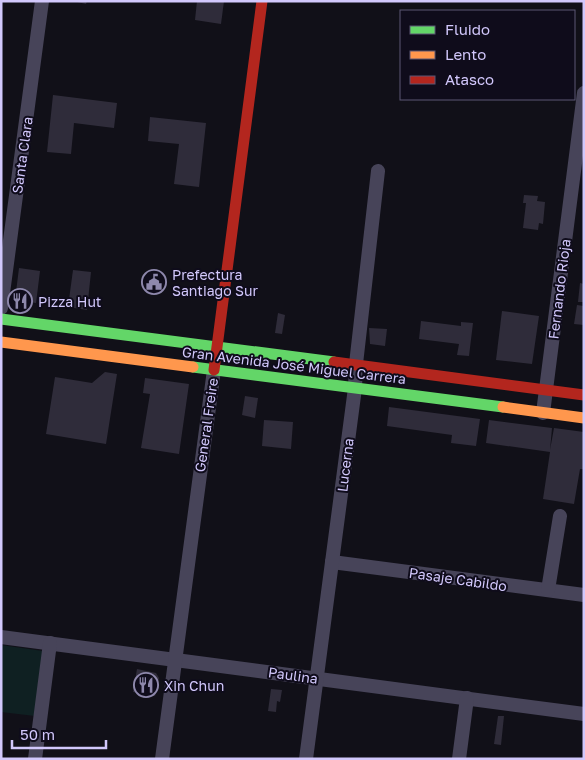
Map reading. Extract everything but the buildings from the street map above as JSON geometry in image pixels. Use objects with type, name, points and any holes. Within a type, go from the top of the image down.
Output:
[{"type":"main road","name":"General Freire","points":[[214,370],[262,1]]},
{"type":"main road","name":"Gran Avenida José Miguel Carrera","points":[[1,319],[584,394]]},
{"type":"main road","name":"Gran Avenida José Miguel Carrera","points":[[1,342],[584,418]]},
{"type":"street","name":"Santa Clara","points":[[1,308],[42,1]]},
{"type":"street","name":"Fernando Rioja","points":[[543,413],[579,166],[584,93]]},
{"type":"street","name":"Lucerna","points":[[306,759],[355,388],[356,364],[378,171]]},
{"type":"street","name":"General Freire","points":[[162,759],[214,370]]},
{"type":"street","points":[[548,590],[560,516]]},
{"type":"street","name":"Pasaje Cabildo","points":[[332,562],[584,595]]},
{"type":"street","name":"Paulina","points":[[1,637],[584,714]]},
{"type":"street","points":[[35,759],[50,643]]},
{"type":"street","points":[[459,759],[467,698]]},
{"type":"shaded area","points":[[1,645],[43,651],[35,716],[1,712]]},
{"type":"traffic: fast","points":[[1,319],[334,362]]},
{"type":"traffic: fast","points":[[193,367],[503,407]]},
{"type":"traffic: slow","points":[[1,342],[193,367]]},
{"type":"traffic: slow","points":[[503,407],[584,418]]},
{"type":"traffic: jam","points":[[214,370],[262,1]]},
{"type":"traffic: jam","points":[[334,362],[584,395]]},
{"type":"place","name":"Prefectura Santiago Sur","points":[[154,282]]},
{"type":"place","name":"Pizza Hut","points":[[20,301]]},
{"type":"place","name":"Xin Chun","points":[[146,685]]}]
